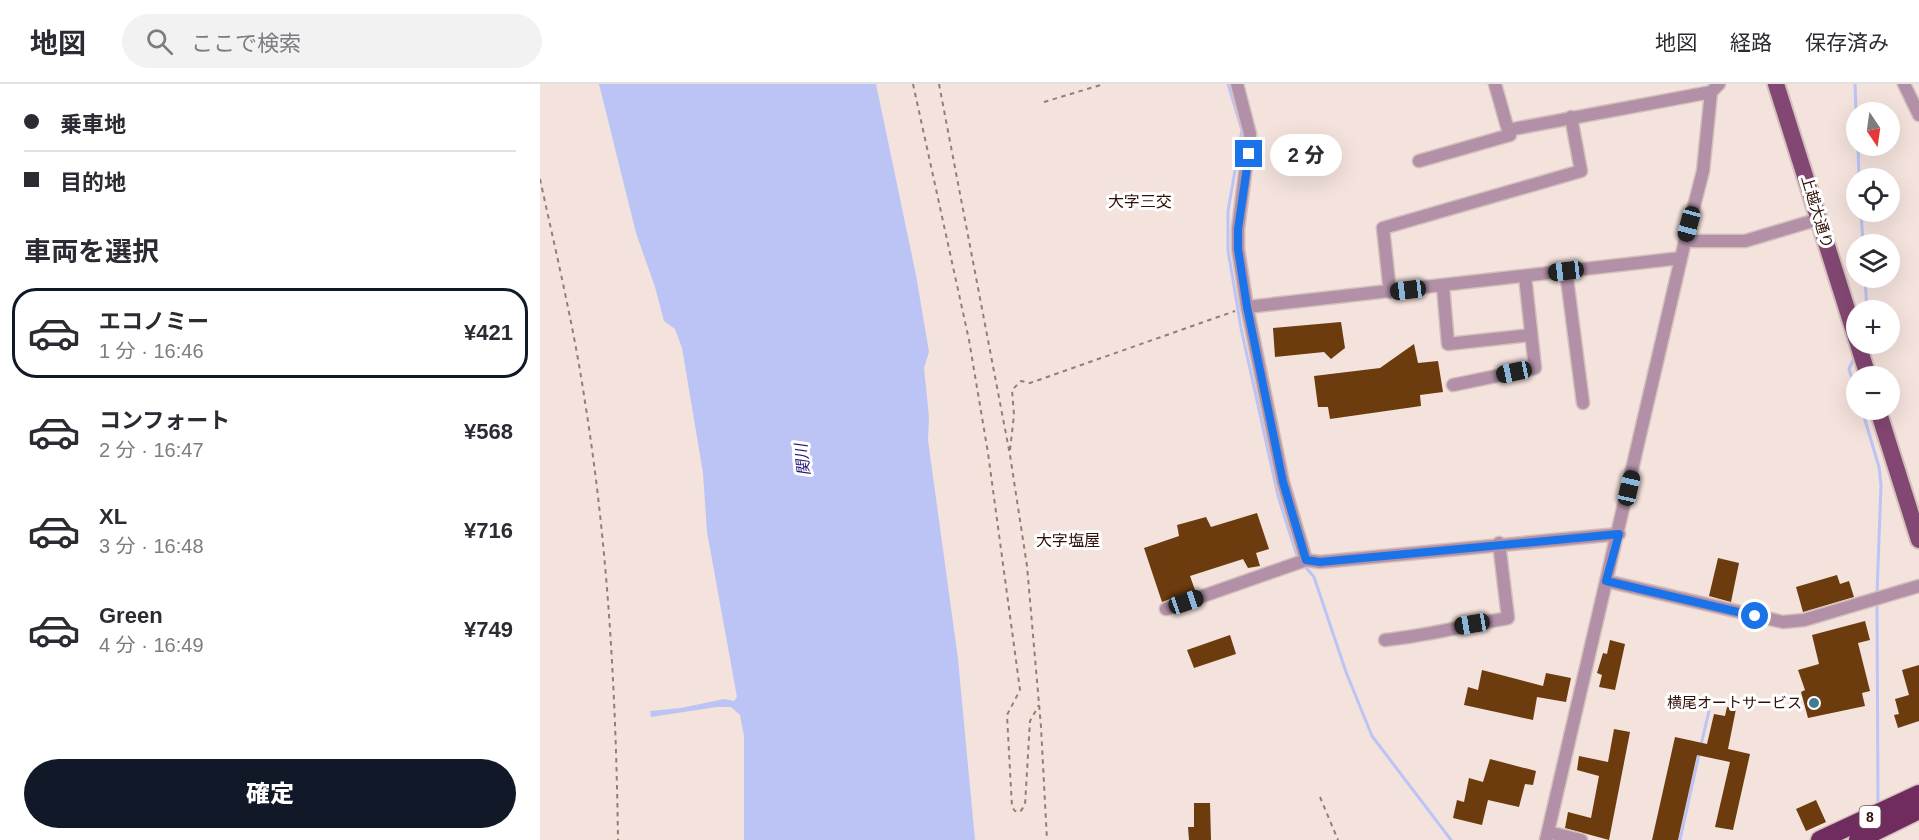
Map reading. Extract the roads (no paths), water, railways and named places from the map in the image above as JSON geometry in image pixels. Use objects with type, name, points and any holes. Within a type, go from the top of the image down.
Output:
[{"type":"highway","name":"8","points":[[1821,840],[1919,794]]},
{"type":"highway","name":"8","points":[[1863,839],[1919,810]]},
{"type":"main road","name":"上越大通り","points":[[1776,84],[1846,306]]},
{"type":"main road","points":[[1881,420],[1919,540]]},
{"type":"street","points":[[1237,84],[1250,134],[1238,229],[1247,307],[1283,482],[1306,560]]},
{"type":"street","points":[[1419,161],[1510,135],[1495,84]]},
{"type":"street","points":[[1904,84],[1915,98],[1919,115]]},
{"type":"street","points":[[1508,130],[1715,88],[1703,171],[1547,836],[1581,840]]},
{"type":"street","points":[[1390,292],[1383,228],[1581,171],[1571,117]]},
{"type":"street","points":[[1685,241],[1745,241],[1819,219]]},
{"type":"street","points":[[1247,307],[1681,258]]},
{"type":"street","points":[[1566,271],[1583,403]]},
{"type":"street","points":[[1453,385],[1535,368],[1525,276]]},
{"type":"street","points":[[1443,286],[1448,345],[1531,335]]},
{"type":"street","points":[[1166,609],[1306,560],[1320,562],[1499,543],[1619,534]]},
{"type":"street","points":[[1386,640],[1414,638],[1434,631],[1508,618],[1499,543]]},
{"type":"street","points":[[1606,581],[1783,622],[1804,620],[1919,586]]},
{"type":"water","name":"関川","points":[[599,84],[876,84],[916,275],[929,352],[924,368],[929,417],[928,440],[958,659],[975,840],[744,840],[744,736],[740,715],[731,707],[717,707],[651,717],[650,711],[681,708],[724,699],[734,701],[737,697],[707,532],[703,473],[682,348],[675,329],[664,321],[636,233]]},
{"type":"waterway","points":[[1228,84],[1242,130],[1228,211],[1228,250],[1241,328],[1278,496],[1298,559]]},
{"type":"waterway","points":[[1855,84],[1856,102]]},
{"type":"waterway","points":[[1858,156],[1859,168]]},
{"type":"waterway","points":[[1862,222],[1862,234]]},
{"type":"waterway","points":[[1866,288],[1866,300]]},
{"type":"waterway","points":[[1850,366],[1855,356]]},
{"type":"waterway","points":[[1865,420],[1879,467],[1881,485],[1877,594]]},
{"type":"waterway","points":[[1303,564],[1314,577],[1346,672],[1372,736],[1451,840]]},
{"type":"waterway","points":[[1877,604],[1878,803]]},
{"type":"waterway","points":[[1701,745],[1709,711]]},
{"type":"waterway","points":[[1680,840],[1699,754]]},
{"type":"place","name":"横尾オートサービス","points":[[1814,703]]},
{"type":"district","name":"大字三交","points":[[1140,201]]},
{"type":"district","name":"大字塩屋","points":[[1068,540]]}]
